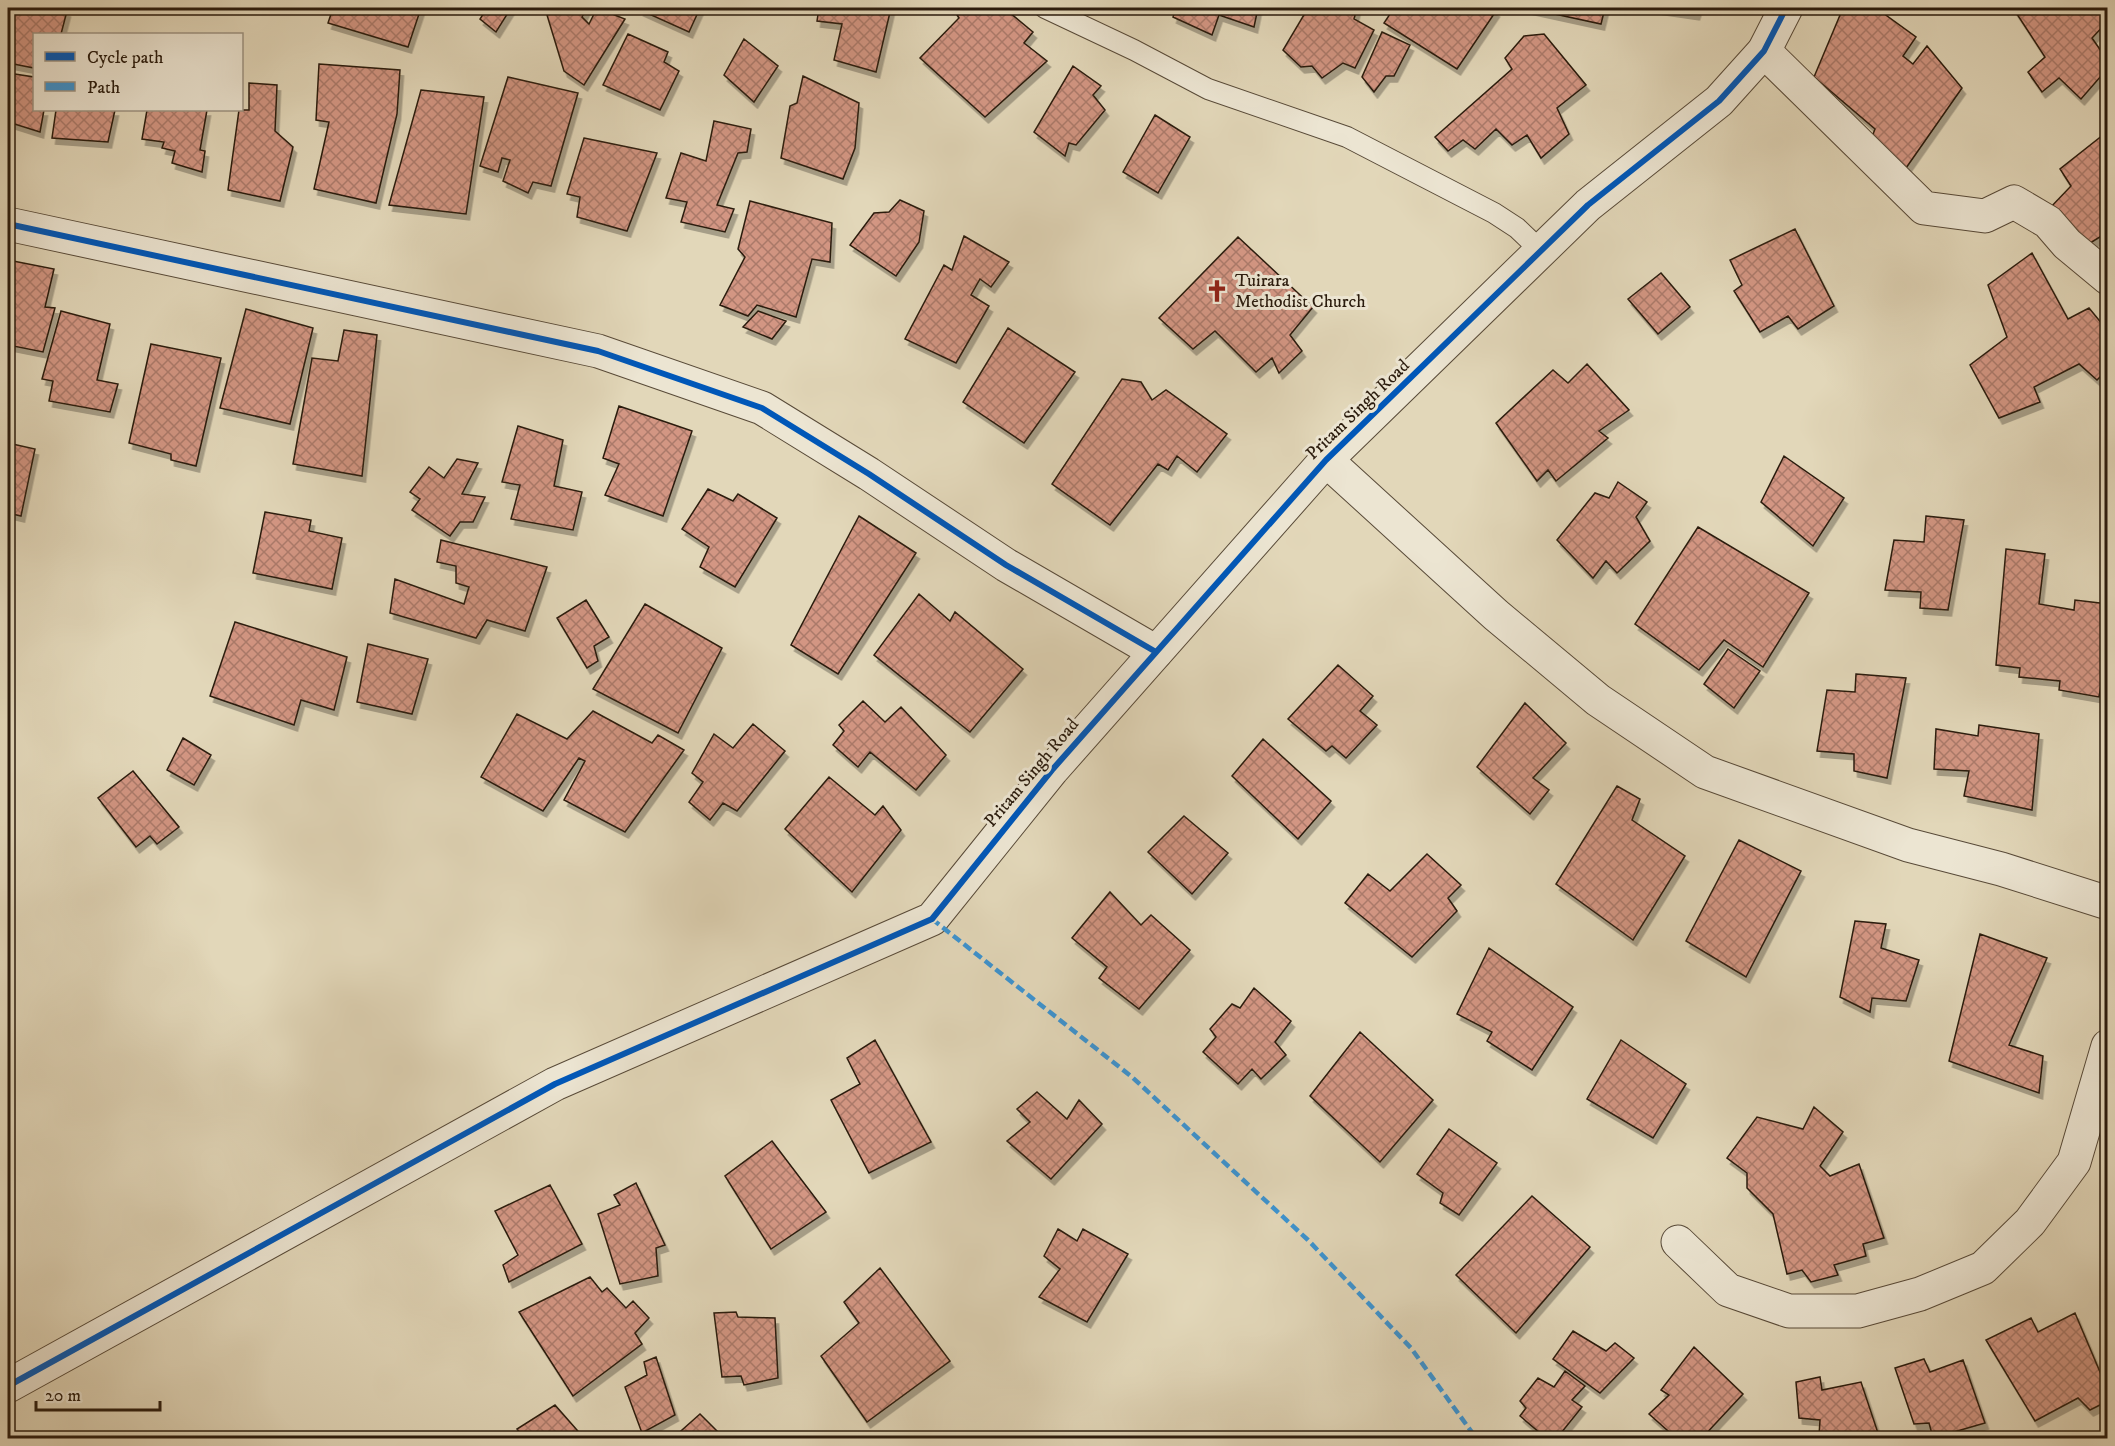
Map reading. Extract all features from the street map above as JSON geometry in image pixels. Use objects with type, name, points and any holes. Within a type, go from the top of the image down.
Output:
[{"type":"street","name":"Pritam Singh Road","points":[[8,1386],[555,1084],[932,920],[1052,770],[1326,460],[1588,205],[1719,101],[1764,51],[1786,8]]},
{"type":"street","points":[[1764,51],[1924,208],[1985,216],[2014,202],[2048,222],[2067,244],[2108,278]]},
{"type":"street","points":[[8,224],[598,351],[762,408],[869,474],[1006,565],[1156,652]]},
{"type":"street","points":[[1326,460],[1497,615],[1598,700],[1705,772],[1908,845],[2001,869],[2108,903]]},
{"type":"street","points":[[1678,1242],[1728,1290],[1789,1311],[1858,1311],[1920,1294],[1983,1268],[2030,1222],[2073,1162],[2108,1046]]},
{"type":"lane","points":[[1045,8],[1134,50],[1208,89],[1347,137],[1494,213],[1516,228],[1541,251]]},
{"type":"building","points":[[8,8],[52,8],[67,11],[61,33],[33,33],[33,68],[8,63]]},
{"type":"building","points":[[333,8],[421,8],[408,47],[328,23]]},
{"type":"building","points":[[487,8],[511,8],[496,32],[480,19]]},
{"type":"building","points":[[550,8],[587,8],[582,17],[589,24],[597,8],[625,19],[584,85],[564,71],[547,15]]},
{"type":"building","points":[[641,8],[700,8],[689,32],[640,10]]},
{"type":"building","points":[[819,8],[891,8],[876,72],[834,60],[842,24],[817,21]]},
{"type":"building","points":[[953,8],[1004,8],[1033,32],[1024,43],[1047,61],[985,117],[920,58],[959,18]]},
{"type":"building","points":[[1176,8],[1258,8],[1254,27],[1219,15],[1212,35],[1173,17]]},
{"type":"building","points":[[1308,8],[1357,8],[1354,19],[1374,30],[1355,68],[1343,63],[1322,78],[1312,66],[1301,67],[1283,50]]},
{"type":"building","points":[[1394,8],[1490,8],[1496,11],[1457,69],[1384,23]]},
{"type":"building","points":[[1527,8],[1605,8],[1601,24]]},
{"type":"building","points":[[1655,8],[1698,8],[1696,14]]},
{"type":"building","points":[[1843,8],[1876,8],[1916,37],[1903,56],[1913,64],[1927,46],[1962,88],[1899,178],[1868,147],[1875,129],[1814,77]]},
{"type":"building","points":[[2013,8],[2097,8],[2108,21],[2092,38],[2108,61],[2108,68],[2081,99],[2059,78],[2042,92],[2028,72],[2045,57]]},
{"type":"building","points":[[1382,32],[1410,45],[1394,76],[1386,76],[1374,92],[1362,77]]},
{"type":"building","points":[[628,34],[668,52],[664,62],[679,71],[660,110],[603,85]]},
{"type":"building","points":[[1544,34],[1586,85],[1557,108],[1569,134],[1541,158],[1527,135],[1512,145],[1496,129],[1475,149],[1463,140],[1448,151],[1435,137],[1512,69],[1505,58],[1524,36]]},
{"type":"building","points":[[744,39],[778,66],[754,102],[724,75]]},
{"type":"building","points":[[319,64],[400,70],[397,114],[376,203],[314,189],[329,122],[316,120]]},
{"type":"building","points":[[1073,66],[1101,86],[1093,95],[1105,110],[1076,145],[1069,143],[1065,156],[1034,132]]},
{"type":"building","points":[[8,73],[33,77],[33,111],[44,111],[40,132],[8,122]]},
{"type":"building","points":[[803,76],[859,103],[855,148],[843,179],[781,158],[790,106],[797,103]]},
{"type":"building","points":[[508,77],[578,93],[551,186],[533,182],[528,193],[503,181],[510,160],[502,158],[498,172],[480,166]]},
{"type":"building","points":[[249,83],[277,85],[275,131],[293,147],[280,201],[228,190],[239,111],[249,110]]},
{"type":"building","points":[[421,90],[484,97],[466,214],[389,205]]},
{"type":"building","points":[[56,111],[115,111],[108,142],[52,138]]},
{"type":"building","points":[[147,111],[207,111],[200,150],[205,151],[202,172],[172,163],[175,151],[162,148],[164,142],[142,139]]},
{"type":"building","points":[[1155,115],[1190,137],[1158,193],[1123,172]]},
{"type":"building","points":[[714,121],[751,129],[747,152],[738,153],[717,205],[734,209],[725,232],[681,222],[687,202],[666,198],[681,153],[706,161]]},
{"type":"building","points":[[2108,131],[2108,232],[2082,248],[2049,209],[2071,186],[2060,169]]},
{"type":"building","points":[[584,138],[657,153],[627,231],[577,217],[580,197],[567,194]]},
{"type":"building","points":[[900,200],[924,211],[919,242],[896,276],[850,245],[874,213],[889,212]]},
{"type":"building","points":[[750,201],[832,223],[830,262],[812,259],[796,317],[757,305],[748,316],[720,305],[745,257],[738,249]]},
{"type":"building","points":[[1795,229],[1834,306],[1798,329],[1788,316],[1760,332],[1734,291],[1742,285],[1730,260]]},
{"type":"building","points":[[964,236],[1009,262],[991,287],[980,279],[971,295],[989,306],[956,363],[905,339],[944,265],[952,270]]},
{"type":"building","points":[[1238,237],[1313,307],[1290,335],[1302,351],[1279,373],[1272,358],[1256,372],[1215,331],[1193,349],[1159,318]]},
{"type":"building","points":[[2032,253],[2068,319],[2089,308],[2108,331],[2108,369],[2097,380],[2079,364],[2034,387],[2040,402],[1999,418],[1970,365],[2007,337],[1988,285]]},
{"type":"building","points":[[8,260],[54,269],[45,307],[55,308],[43,352],[8,345]]},
{"type":"building","points":[[1661,273],[1690,307],[1658,334],[1628,299]]},
{"type":"building","points":[[246,309],[313,328],[290,424],[220,408]]},
{"type":"building","points":[[61,311],[110,324],[97,380],[118,384],[110,412],[49,401],[53,381],[42,379]]},
{"type":"building","points":[[758,311],[786,321],[772,339],[743,327]]},
{"type":"building","points":[[1008,328],[1075,372],[1024,443],[963,402]]},
{"type":"building","points":[[344,330],[377,335],[362,476],[293,464],[312,358],[338,361]]},
{"type":"building","points":[[151,344],[221,358],[196,466],[171,460],[171,454],[129,443]]},
{"type":"building","points":[[1587,364],[1629,410],[1599,431],[1608,438],[1556,481],[1548,470],[1537,481],[1496,423],[1553,370],[1568,383]]},
{"type":"building","points":[[1122,379],[1141,382],[1152,400],[1166,390],[1227,434],[1197,472],[1177,456],[1168,470],[1158,464],[1110,525],[1052,484]]},
{"type":"building","points":[[619,406],[692,431],[663,516],[605,495],[619,464],[603,458]]},
{"type":"building","points":[[518,426],[563,440],[554,486],[582,492],[573,530],[511,519],[520,485],[502,482]]},
{"type":"building","points":[[8,443],[35,449],[21,516],[8,513]]},
{"type":"building","points":[[1784,456],[1844,498],[1813,546],[1761,502]]},
{"type":"building","points":[[457,459],[478,463],[462,494],[485,497],[473,522],[460,522],[450,536],[412,510],[420,499],[410,492],[429,467],[444,478]]},
{"type":"building","points":[[1618,482],[1647,502],[1636,517],[1650,541],[1617,573],[1606,561],[1593,578],[1557,540],[1595,493],[1609,498]]},
{"type":"building","points":[[708,489],[733,501],[738,494],[777,518],[735,587],[700,567],[709,547],[682,529]]},
{"type":"building","points":[[265,512],[311,520],[309,531],[342,538],[332,589],[253,573]]},
{"type":"building","points":[[859,516],[916,553],[838,674],[791,645]]},
{"type":"building","points":[[1926,516],[1964,520],[1948,610],[1920,608],[1921,592],[1885,590],[1894,540],[1924,542]]},
{"type":"building","points":[[1698,527],[1809,593],[1763,667],[1724,640],[1699,670],[1635,624]]},
{"type":"building","points":[[441,540],[547,567],[525,631],[487,620],[476,638],[390,613],[395,579],[464,604],[469,587],[456,583],[456,566],[437,562]]},
{"type":"building","points":[[2006,549],[2045,554],[2039,604],[2074,610],[2075,600],[2108,604],[2108,645],[2099,697],[2059,690],[2060,681],[2019,677],[2020,668],[1996,665]]},
{"type":"building","points":[[919,594],[950,621],[955,612],[1023,669],[970,732],[874,655]]},
{"type":"building","points":[[586,600],[609,637],[594,646],[598,661],[587,668],[557,618]]},
{"type":"building","points":[[645,604],[722,648],[678,733],[593,689]]},
{"type":"building","points":[[235,622],[347,657],[334,710],[301,700],[294,725],[210,696]]},
{"type":"building","points":[[368,644],[428,659],[412,714],[357,702]]},
{"type":"building","points":[[1728,649],[1760,671],[1734,708],[1704,684]]},
{"type":"building","points":[[1338,665],[1373,696],[1360,711],[1377,725],[1346,758],[1332,746],[1326,751],[1288,719]]},
{"type":"building","points":[[1856,674],[1906,678],[1887,778],[1854,771],[1854,754],[1817,751],[1827,690],[1855,692]]},
{"type":"building","points":[[863,701],[885,722],[901,707],[946,755],[916,790],[870,752],[858,767],[833,745],[844,731],[839,725]]},
{"type":"building","points":[[1525,703],[1566,743],[1533,778],[1549,790],[1530,814],[1477,767]]},
{"type":"building","points":[[593,711],[652,743],[658,735],[684,750],[625,832],[564,800],[585,761],[579,758],[543,811],[481,777],[517,714],[567,739]]},
{"type":"building","points":[[753,724],[785,751],[737,811],[723,803],[710,820],[689,802],[703,782],[692,773],[714,734],[733,748]]},
{"type":"building","points":[[1979,725],[2039,734],[2032,810],[1964,796],[1969,771],[1934,769],[1936,729],[1978,736]]},
{"type":"building","points":[[183,738],[211,755],[194,785],[167,770]]},
{"type":"building","points":[[1263,739],[1331,801],[1298,839],[1232,776]]},
{"type":"building","points":[[133,771],[179,827],[157,844],[150,836],[136,847],[98,798]]},
{"type":"building","points":[[829,777],[875,815],[883,806],[901,830],[852,892],[785,829]]},
{"type":"building","points":[[1617,786],[1640,799],[1632,820],[1685,856],[1633,940],[1556,884]]},
{"type":"building","points":[[1184,816],[1228,853],[1192,894],[1148,852]]},
{"type":"building","points":[[1739,840],[1801,871],[1746,977],[1686,941]]},
{"type":"building","points":[[1427,854],[1461,885],[1448,898],[1457,911],[1412,957],[1345,903],[1368,874],[1390,891]]},
{"type":"building","points":[[1110,892],[1141,925],[1151,915],[1190,950],[1139,1009],[1099,978],[1107,967],[1072,938]]},
{"type":"building","points":[[1855,921],[1886,924],[1881,948],[1919,960],[1906,1001],[1872,998],[1870,1012],[1840,997]]},
{"type":"building","points":[[1980,934],[2047,958],[2009,1045],[2043,1056],[2039,1093],[1949,1061]]},
{"type":"building","points":[[1489,948],[1573,1007],[1532,1070],[1487,1041],[1492,1032],[1457,1014]]},
{"type":"building","points":[[1254,988],[1291,1021],[1275,1042],[1286,1055],[1261,1079],[1252,1069],[1238,1084],[1203,1052],[1216,1037],[1210,1029],[1232,1004],[1240,1008]]},
{"type":"building","points":[[1360,1032],[1433,1100],[1380,1162],[1310,1096]]},
{"type":"building","points":[[875,1040],[931,1142],[869,1173],[831,1100],[860,1084],[847,1058]]},
{"type":"building","points":[[1621,1040],[1686,1084],[1653,1138],[1587,1099]]},
{"type":"building","points":[[1037,1092],[1067,1119],[1079,1100],[1102,1124],[1051,1179],[1007,1141],[1030,1122],[1017,1109]]},
{"type":"building","points":[[1814,1107],[1843,1132],[1820,1166],[1830,1176],[1859,1164],[1884,1238],[1863,1244],[1866,1256],[1834,1265],[1838,1275],[1811,1282],[1802,1270],[1787,1274],[1773,1214],[1747,1188],[1747,1173],[1727,1158],[1757,1117],[1803,1129]]},
{"type":"building","points":[[1449,1129],[1497,1163],[1459,1215],[1440,1203],[1443,1193],[1417,1174]]},
{"type":"building","points":[[772,1141],[826,1212],[771,1249],[725,1176]]},
{"type":"building","points":[[636,1183],[665,1245],[656,1248],[658,1276],[620,1284],[598,1214],[620,1205],[614,1195]]},
{"type":"building","points":[[550,1185],[582,1244],[509,1282],[503,1265],[518,1255],[495,1211]]},
{"type":"building","points":[[1532,1196],[1590,1247],[1516,1333],[1456,1275]]},
{"type":"building","points":[[1058,1229],[1077,1241],[1083,1229],[1128,1254],[1087,1322],[1039,1297],[1060,1269],[1044,1256]]},
{"type":"building","points":[[880,1268],[950,1361],[867,1422],[821,1356],[859,1323],[844,1302]]},
{"type":"building","points":[[590,1277],[602,1292],[607,1288],[626,1308],[633,1301],[649,1318],[635,1333],[642,1344],[573,1396],[519,1312]]},
{"type":"building","points":[[736,1312],[738,1317],[775,1318],[778,1378],[744,1385],[741,1376],[722,1377],[714,1313]]},
{"type":"building","points":[[2075,1313],[2108,1391],[2108,1401],[2090,1410],[2078,1398],[2035,1421],[1986,1340],[2031,1318],[2038,1332]]},
{"type":"building","points":[[1573,1331],[1606,1351],[1615,1343],[1634,1358],[1600,1393],[1553,1359]]},
{"type":"building","points":[[1694,1347],[1743,1394],[1702,1438],[1676,1438],[1649,1414],[1669,1395],[1661,1390]]},
{"type":"building","points":[[656,1357],[675,1415],[642,1433],[625,1387],[647,1375],[644,1362]]},
{"type":"building","points":[[1924,1359],[1930,1372],[1963,1360],[1985,1423],[1933,1438],[1929,1423],[1914,1424],[1895,1368]]},
{"type":"building","points":[[1565,1371],[1585,1386],[1572,1400],[1582,1407],[1557,1438],[1546,1438],[1520,1416],[1526,1408],[1520,1401],[1538,1378],[1554,1387]]},
{"type":"building","points":[[1820,1377],[1822,1390],[1861,1382],[1878,1433],[1819,1436],[1820,1420],[1799,1418],[1796,1382]]},
{"type":"building","points":[[555,1405],[584,1438],[523,1438],[517,1429]]},
{"type":"building","points":[[700,1414],[724,1438],[673,1438]]},
{"type":"marked path","points":[[932,919],[1132,1077],[1308,1240],[1411,1348],[1476,1438]]},
{"type":"cycle path","points":[[8,1386],[555,1084],[932,919],[1052,770],[1326,460],[1588,205],[1719,101],[1764,51],[1786,8]]},
{"type":"cycle path","points":[[8,224],[598,351],[762,408],[869,474],[1006,565],[1156,652]]},
{"type":"place","name":"Tuirara Methodist Church","points":[[1217,291]]}]
